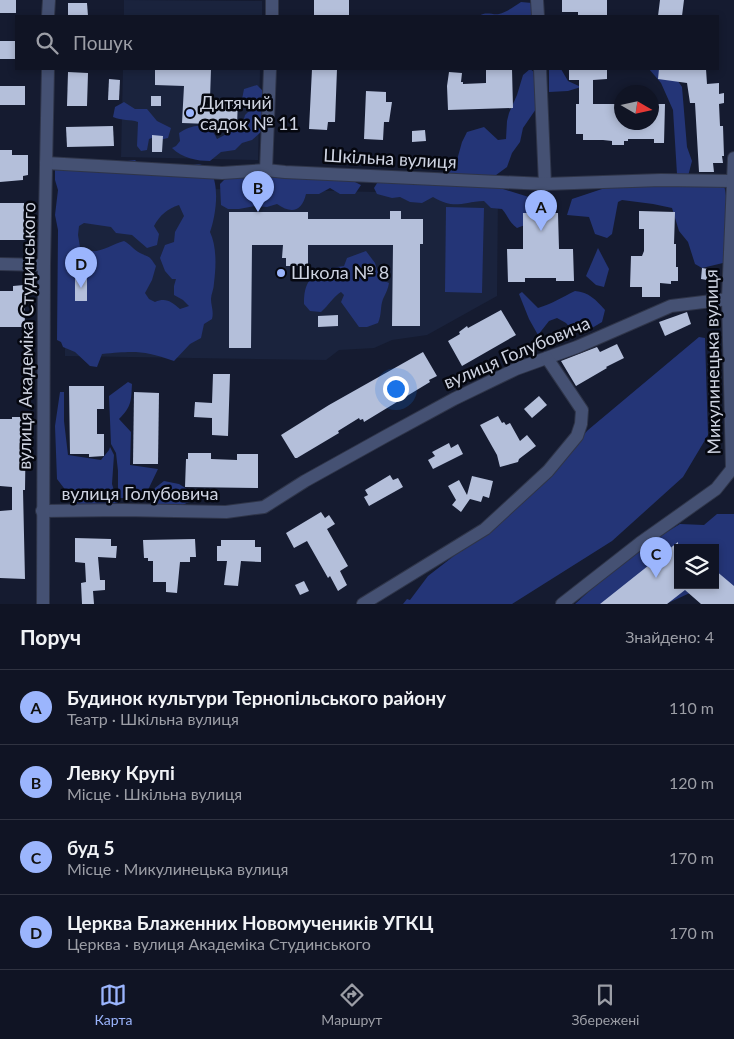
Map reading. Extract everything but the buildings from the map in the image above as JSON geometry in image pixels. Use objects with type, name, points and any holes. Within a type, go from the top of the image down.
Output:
[{"type":"street","points":[[48,15],[49,0]]},
{"type":"street","points":[[272,0],[272,15]]},
{"type":"street","points":[[537,0],[538,15]]},
{"type":"street","name":"вулиця Академіка Студинського","points":[[43,604],[44,265],[48,70]]},
{"type":"street","points":[[266,170],[270,70]]},
{"type":"street","points":[[540,70],[545,184]]},
{"type":"street","name":"Микулинецька вулиця","points":[[562,604],[640,543],[716,489],[732,469],[728,299],[734,158]]},
{"type":"street","name":"Шкільна вулиця","points":[[46,163],[222,174],[266,170],[294,173],[545,184],[661,180],[733,180]]},
{"type":"street","points":[[0,264],[44,265]]},
{"type":"street","name":"вулиця Голубовича","points":[[42,511],[226,512],[264,507],[306,481],[454,399],[516,369],[577,347],[671,306],[728,299]]},
{"type":"street","points":[[363,604],[485,529],[548,470],[577,436],[582,424],[582,410],[547,358]]},
{"type":"shaded area","points":[[124,0],[262,1],[262,15],[124,15]]},
{"type":"shaded area","points":[[521,2],[532,3],[539,15],[482,15],[502,13]]},
{"type":"shaded area","name":"Дитячий садок № 11","points":[[123,70],[260,70],[258,160],[121,157]]},
{"type":"shaded area","points":[[529,70],[537,74],[538,106],[523,128],[520,142],[512,153],[507,167],[492,178],[500,188],[532,198],[542,210],[533,222],[517,228],[502,209],[491,208],[484,201],[453,204],[433,197],[422,203],[410,202],[400,197],[392,198],[377,194],[374,188],[379,180],[446,175],[455,167],[467,132],[484,127],[498,140],[506,139],[509,113],[523,75]]},
{"type":"shaded area","points":[[549,70],[562,70],[568,81],[581,87],[568,91],[549,92]]},
{"type":"shaded area","points":[[650,70],[661,70],[678,81],[682,87],[687,147],[692,161],[687,180],[677,174],[673,110],[661,83]]},
{"type":"shaded area","points":[[257,85],[264,92],[262,131],[252,140],[242,143],[235,150],[221,152],[210,161],[190,158],[172,148],[180,141],[179,133],[195,126],[210,129],[217,139],[242,126],[245,115],[250,110],[250,106],[242,99],[244,89]]},
{"type":"shaded area","points":[[124,102],[135,109],[147,109],[157,121],[171,128],[168,138],[159,140],[154,137],[149,139],[147,150],[141,151],[137,146],[138,122],[113,117],[115,107]]},
{"type":"shaded area","points":[[135,160],[140,165],[181,166],[200,164],[209,169],[213,176],[216,206],[210,232],[214,244],[215,257],[214,285],[211,299],[213,316],[212,319],[204,324],[201,338],[190,344],[174,361],[146,353],[122,352],[102,354],[97,367],[90,366],[75,352],[63,347],[61,342],[57,340],[58,230],[55,215],[58,190],[55,170],[61,166],[116,165]],"holes":[[[179,205],[184,216],[175,232],[174,242],[165,245],[160,258],[165,271],[172,279],[176,279],[174,295],[189,306],[180,309],[169,301],[155,302],[149,299],[145,293],[152,280],[156,266],[149,257],[138,252],[126,242],[124,241],[97,251],[86,250],[80,247],[79,226],[84,223],[111,227],[116,233],[132,235],[147,248],[157,245],[159,234],[154,226],[164,213]]]},
{"type":"shaded area","points":[[237,167],[339,181],[349,179],[361,185],[355,194],[340,194],[330,188],[319,194],[306,194],[302,205],[295,210],[287,209],[277,204],[267,207],[255,206],[228,209],[221,205],[220,184]]},
{"type":"shaded area","points":[[617,184],[724,184],[727,202],[723,263],[702,268],[695,264],[688,242],[679,231],[672,208],[622,200],[618,202],[612,234],[607,238],[595,234],[589,217],[567,215],[572,199]]},
{"type":"shaded area","name":"Школа № 8","points":[[249,189],[498,195],[497,296],[427,335],[392,340],[374,348],[339,350],[326,360],[65,356],[64,190]]},
{"type":"shaded area","points":[[446,207],[484,208],[482,293],[445,292]]},
{"type":"shaded area","points":[[598,248],[609,269],[604,287],[596,285],[586,276]]},
{"type":"shaded area","points":[[366,251],[375,263],[380,279],[389,283],[382,302],[378,323],[367,327],[359,327],[341,302],[344,295],[341,292],[321,312],[310,311],[304,304],[304,298],[307,284],[310,280],[322,270],[331,276],[330,268],[344,266],[347,258]]},
{"type":"shaded area","points":[[575,291],[588,295],[605,310],[602,322],[587,331],[575,333],[566,323],[557,318],[549,321],[538,335],[519,294],[522,292],[538,308]]},
{"type":"shaded area","points":[[699,337],[705,338],[708,435],[683,477],[612,541],[512,604],[403,604],[407,599],[410,600],[428,576],[508,514],[588,430]]},
{"type":"shaded area","points":[[128,382],[132,384],[130,403],[119,419],[131,432],[130,465],[158,469],[147,492],[138,493],[131,498],[118,498],[118,471],[116,453],[111,444],[109,396]]},
{"type":"shaded area","points":[[60,392],[64,392],[64,421],[68,455],[101,460],[110,447],[114,455],[112,484],[118,504],[85,506],[71,502],[70,496],[57,479],[55,426]]},
{"type":"shaded area","points":[[164,481],[179,484],[195,494],[195,499],[172,510],[163,510],[152,501],[155,488]]},
{"type":"shaded area","points":[[717,514],[734,514],[734,604],[692,592],[666,604],[575,604],[639,549],[680,524],[704,525]]},
{"type":"place","name":"Дитячий садок № 11","points":[[190,113]]},
{"type":"place","name":"Левку Крупі","points":[[258,212]]},
{"type":"place","name":"Будинок культури Тернопільського району","points":[[541,231]]},
{"type":"place","name":"Школа № 8","points":[[281,273]]},
{"type":"place","name":"Церква Блаженних Новомучеників УГКЦ","points":[[81,288]]},
{"type":"place","name":"буд 5","points":[[656,578]]}]
